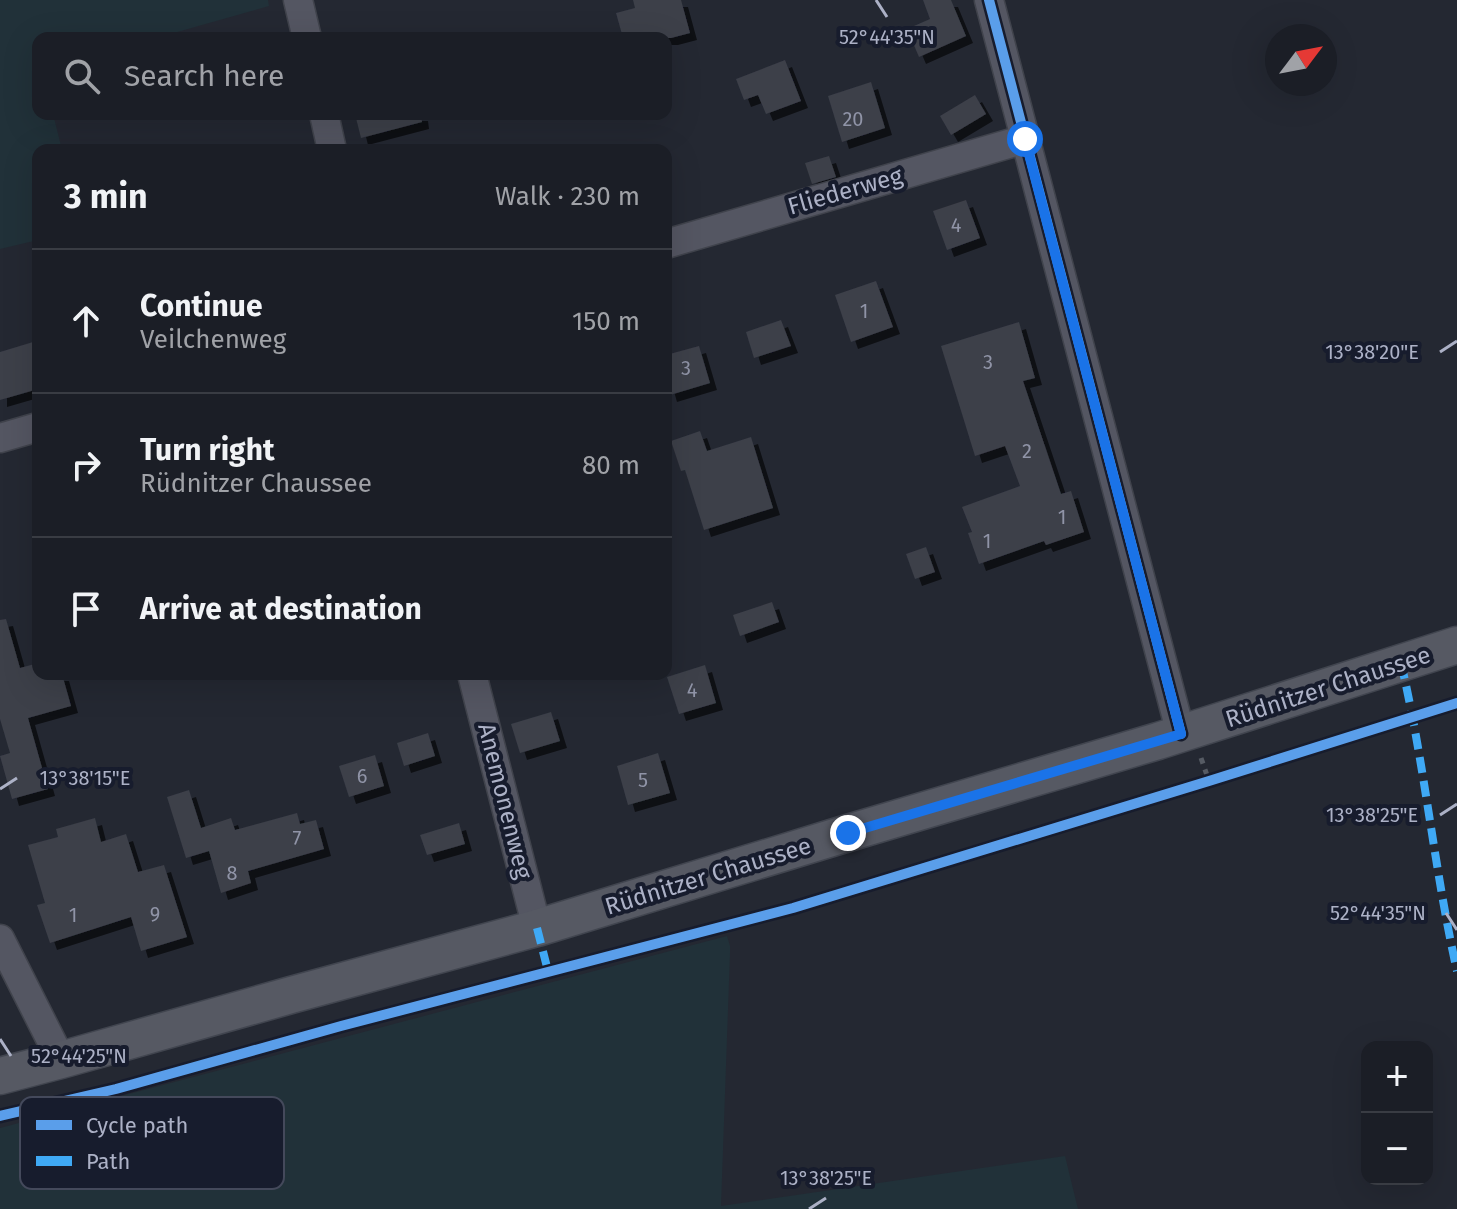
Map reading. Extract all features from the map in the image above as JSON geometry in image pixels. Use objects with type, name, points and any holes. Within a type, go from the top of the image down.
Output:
[{"type":"main road","name":"Rüdnitzer Chaussee","points":[[0,1076],[537,928],[1181,734],[1457,645]]},
{"type":"street","points":[[298,0],[306,32]]},
{"type":"street","points":[[989,0],[1181,734]]},
{"type":"street","points":[[325,120],[331,144]]},
{"type":"street","name":"Fliederweg","points":[[672,242],[1025,139]]},
{"type":"street","points":[[0,438],[32,429]]},
{"type":"street","name":"Anemonenweg","points":[[474,680],[537,928]]},
{"type":"street","points":[[0,939],[61,1060]]},
{"type":"shaded area","points":[[0,0],[268,0],[269,6],[177,32],[32,32],[32,120],[54,120],[60,144],[32,144],[32,241],[0,249]]},
{"type":"shaded area","points":[[727,936],[730,953],[721,1206],[1065,1156],[1078,1209],[0,1209],[0,1128],[20,1123],[20,1189],[284,1189],[284,1097],[117,1097]]},
{"type":"building","points":[[633,0],[681,0],[690,33],[672,38],[672,32],[621,32],[616,13],[635,8]]},
{"type":"building","points":[[923,0],[951,0],[966,36],[919,57],[907,29],[930,19]]},
{"type":"building","points":[[785,60],[801,101],[766,114],[758,95],[744,100],[736,79]]},
{"type":"building","points":[[871,82],[885,128],[842,142],[828,96]]},
{"type":"building","points":[[975,95],[986,114],[951,135],[940,116]]},
{"type":"building","points":[[356,120],[422,120],[422,122],[361,138]]},
{"type":"building","points":[[829,156],[836,177],[812,184],[805,163]]},
{"type":"building","points":[[966,200],[980,238],[947,250],[933,211]]},
{"type":"building","points":[[876,281],[893,327],[851,342],[835,295]]},
{"type":"building","points":[[781,320],[791,346],[754,358],[746,332]]},
{"type":"building","points":[[1019,322],[1035,378],[1023,381],[1061,494],[1071,491],[1084,532],[1046,545],[1044,541],[979,564],[968,533],[972,532],[962,507],[1020,486],[1005,446],[975,456],[941,346]]},
{"type":"building","points":[[32,342],[32,391],[0,400],[0,352]]},
{"type":"building","points":[[699,346],[710,383],[672,394],[672,353]]},
{"type":"building","points":[[700,431],[707,451],[751,437],[773,508],[704,530],[672,441]]},
{"type":"building","points":[[926,547],[935,572],[915,579],[906,554]]},
{"type":"building","points":[[772,602],[779,622],[740,636],[733,615]]},
{"type":"building","points":[[6,619],[20,668],[32,665],[32,680],[64,680],[71,706],[28,718],[48,789],[12,799],[0,756],[10,753],[0,719],[0,620]]},
{"type":"building","points":[[705,665],[716,703],[679,714],[668,680],[672,680],[672,675]]},
{"type":"building","points":[[551,712],[560,741],[520,753],[511,724]]},
{"type":"building","points":[[428,733],[435,756],[404,766],[397,743]]},
{"type":"building","points":[[658,753],[670,793],[628,805],[617,766]]},
{"type":"building","points":[[375,755],[384,786],[349,797],[339,766]]},
{"type":"building","points":[[189,790],[201,828],[231,818],[235,830],[297,813],[300,824],[316,820],[324,849],[248,871],[251,883],[221,893],[209,851],[186,858],[167,797]]},
{"type":"building","points":[[95,818],[101,842],[126,834],[138,872],[164,865],[187,937],[141,951],[131,917],[50,943],[37,905],[45,903],[28,845],[58,837],[56,829]]},
{"type":"building","points":[[459,823],[465,844],[427,855],[420,835]]},
{"type":"marked path","points":[[1401,663],[1457,971]]},
{"type":"marked path","points":[[537,928],[548,971]]},
{"type":"cycle path","points":[[989,0],[1181,734]]},
{"type":"cycle path","points":[[82,1097],[793,908],[1457,703]]},
{"type":"cycle path","points":[[0,1116],[20,1111]]},
{"type":"route","points":[[848,833],[1181,734],[1025,139]]}]
